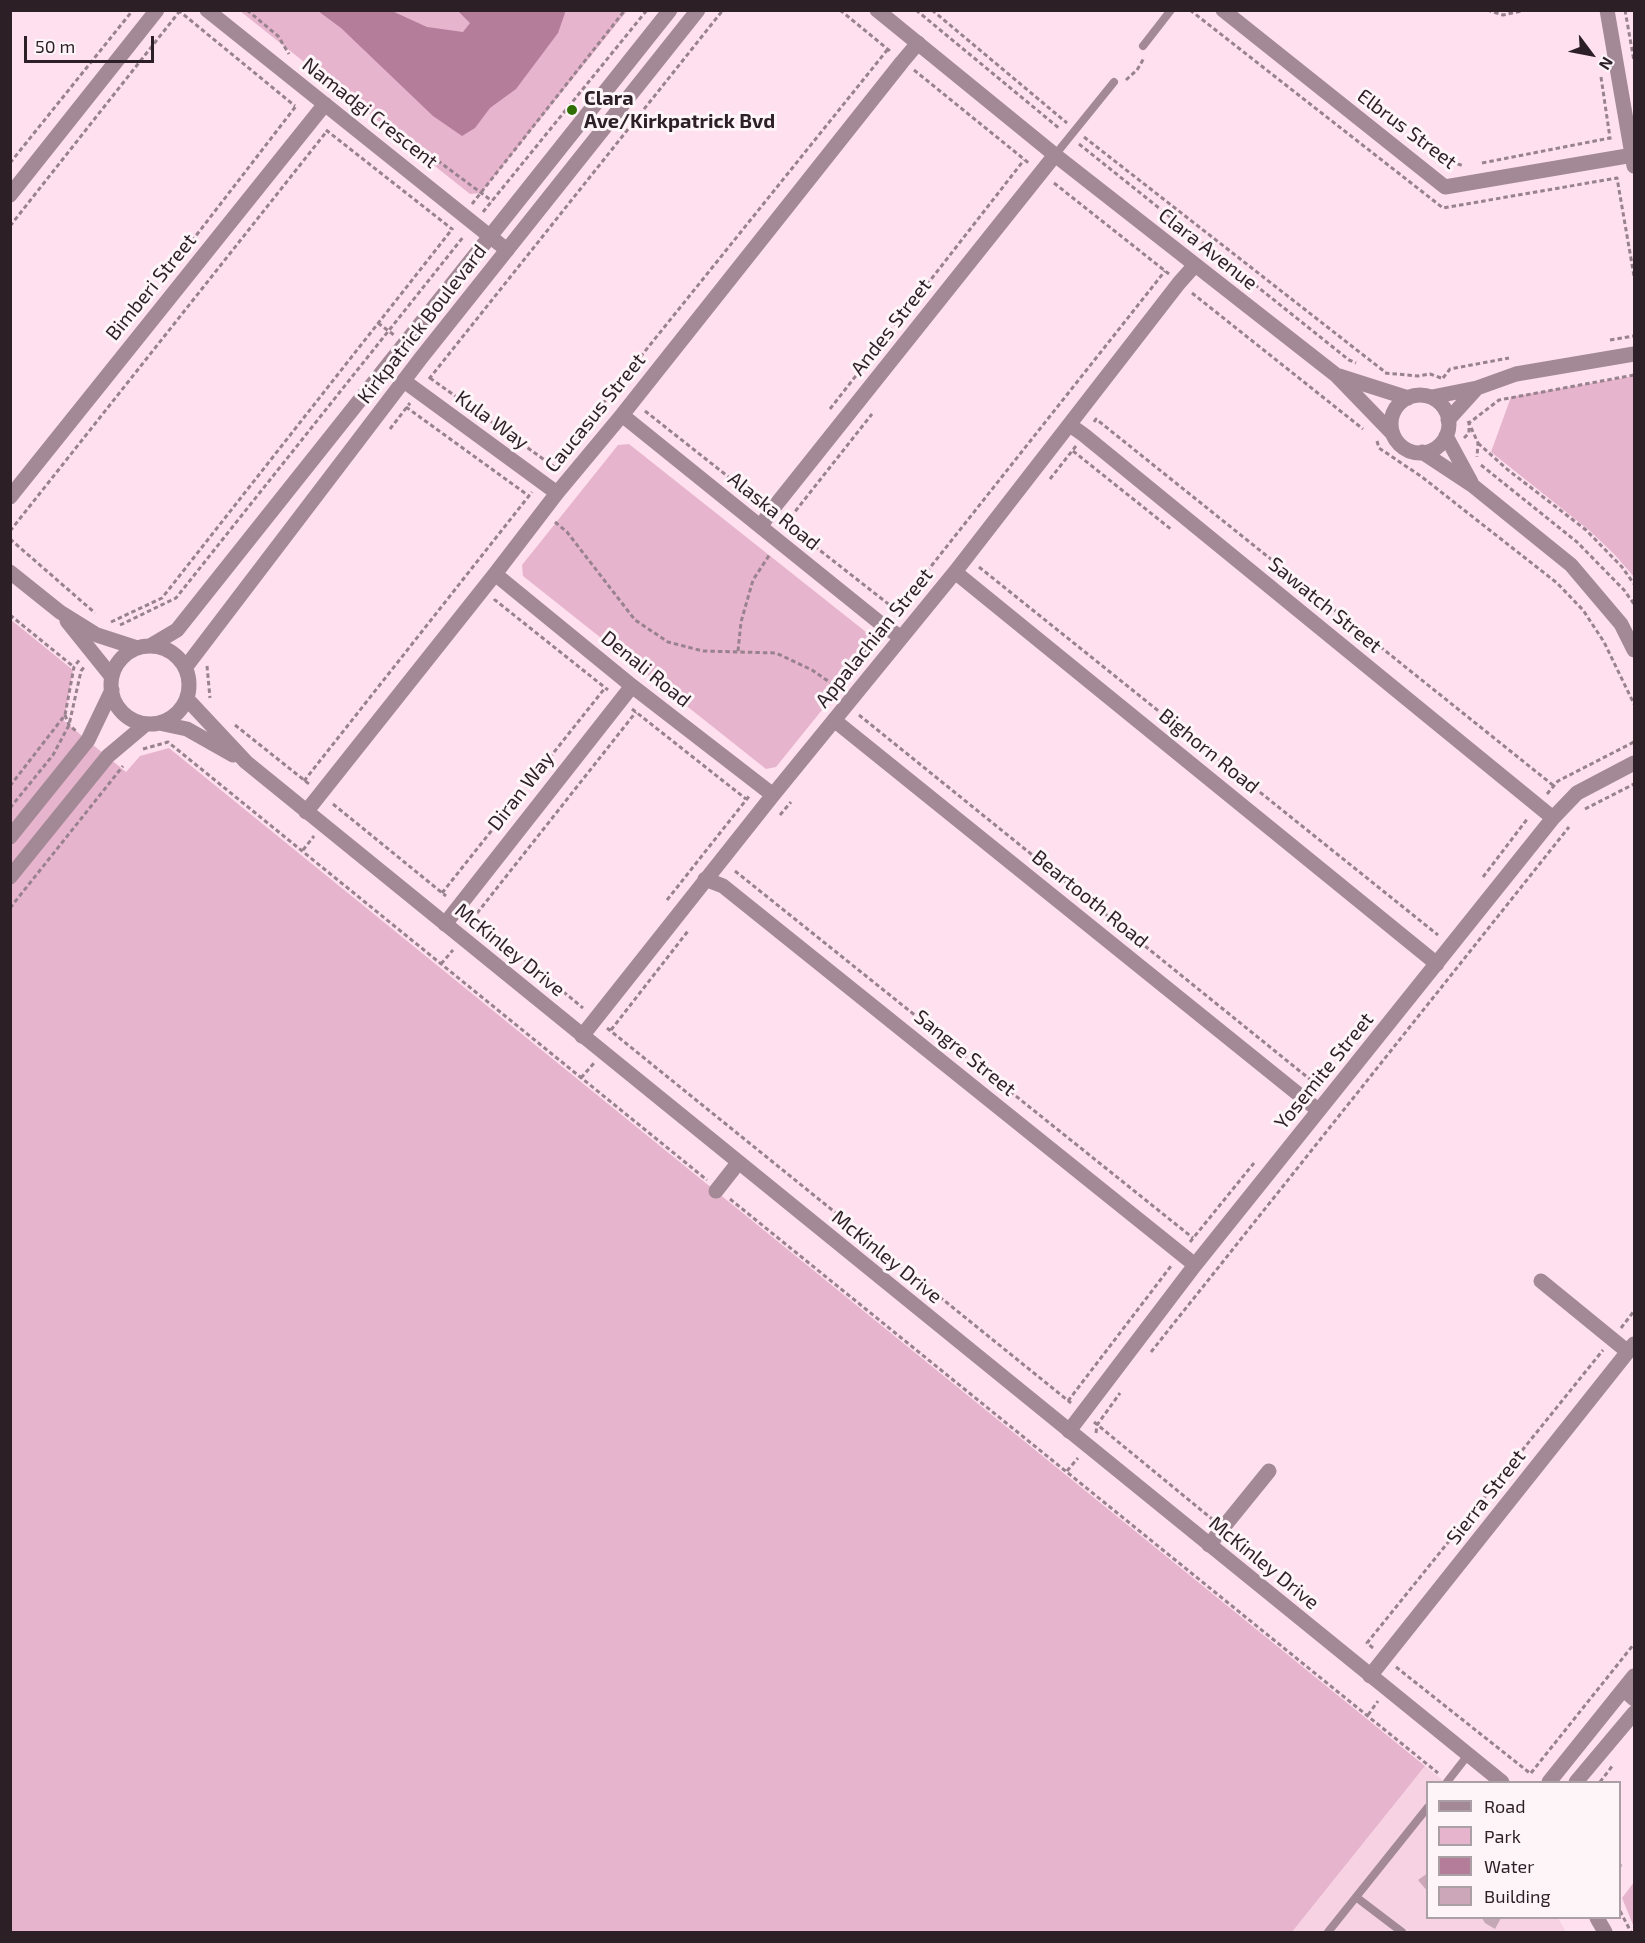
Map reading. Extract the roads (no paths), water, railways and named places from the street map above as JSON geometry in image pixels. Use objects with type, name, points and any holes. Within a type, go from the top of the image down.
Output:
[{"type":"street","points":[[10,195],[157,10]]},
{"type":"street","name":"Namadgi Crescent","points":[[207,10],[507,250]]},
{"type":"street","name":"Kirkpatrick Boulevard","points":[[144,647],[177,630],[670,10]]},
{"type":"street","name":"Kirkpatrick Boulevard","points":[[185,668],[404,381],[698,10]]},
{"type":"street","name":"Clara Avenue","points":[[877,10],[1055,155],[1336,375],[1393,434]]},
{"type":"street","name":"Elbrus Street","points":[[1223,10],[1445,188],[1615,158],[1634,160]]},
{"type":"street","points":[[1607,10],[1634,160]]},
{"type":"street","name":"Caucasus Street","points":[[306,812],[495,574],[556,493],[622,415],[918,44]]},
{"type":"street","name":"Bimberi Street","points":[[10,496],[325,104]]},
{"type":"street","name":"Andes Street","points":[[761,526],[1055,155]]},
{"type":"street","name":"Appalachian Street","points":[[582,1036],[705,879],[955,572],[1195,265]]},
{"type":"street","points":[[1432,397],[1477,388],[1516,374],[1635,354]]},
{"type":"street","name":"Clara Avenue","points":[[1336,375],[1408,398]]},
{"type":"street","name":"Kula Way","points":[[404,381],[556,493]]},
{"type":"street","points":[[1448,420],[1477,388]]},
{"type":"street","points":[[1473,485],[1449,443],[1446,411],[1440,403],[1424,395],[1408,398],[1395,409],[1391,426],[1398,442],[1405,448],[1422,452],[1473,485],[1571,565],[1621,624],[1635,650]]},
{"type":"street","name":"Alaska Road","points":[[622,415],[885,627],[901,637]]},
{"type":"street","name":"Sawatch Street","points":[[1070,425],[1553,818]]},
{"type":"street","points":[[1422,452],[1449,443]]},
{"type":"street","points":[[10,572],[96,644],[112,683],[115,702],[123,713],[134,720],[153,723]]},
{"type":"street","name":"Bighorn Road","points":[[955,572],[1437,964]]},
{"type":"street","name":"Denali Road","points":[[495,574],[632,686],[773,795]]},
{"type":"street","points":[[10,877],[108,756],[153,723],[171,718],[187,699],[189,686],[185,668],[173,654],[162,648],[96,644]]},
{"type":"street","points":[[10,837],[88,740],[122,660],[144,647]]},
{"type":"street","name":"Diran Way","points":[[445,924],[632,686]]},
{"type":"street","name":"McKinley Drive","points":[[187,699],[246,762],[306,812],[1501,1781]]},
{"type":"street","name":"Beartooth Road","points":[[834,720],[1318,1110]]},
{"type":"street","name":"McKinley Drive","points":[[153,723],[187,729],[246,762]]},
{"type":"street","name":"Yosemite Street","points":[[1069,1431],[1318,1110],[1553,818],[1577,793],[1635,763]]},
{"type":"street","name":"Sangre Street","points":[[705,879],[723,886],[1196,1265]]},
{"type":"street","points":[[716,1191],[738,1163]]},
{"type":"street","points":[[1541,1281],[1612,1339],[1631,1348]]},
{"type":"street","name":"Sierra Street","points":[[1370,1676],[1631,1348]]},
{"type":"street","points":[[1209,1545],[1269,1471]]},
{"type":"street","points":[[1542,1780],[1629,1694],[1635,1676]]},
{"type":"street","points":[[1577,1781],[1635,1713]]},
{"type":"lane","points":[[1143,46],[1171,10]]},
{"type":"lane","points":[[1055,155],[1114,82]]},
{"type":"lane","points":[[1448,1781],[1468,1755]]},
{"type":"lane","points":[[1328,1932],[1426,1810]]},
{"type":"lane","points":[[1356,1897],[1402,1932]]},
{"type":"water","points":[[318,11],[392,11],[427,27],[463,32],[470,23],[458,11],[564,11],[558,33],[516,89],[490,108],[475,128],[462,136],[433,116],[341,28]]},
{"type":"place","name":"Clara Ave/Kirkpatrick Bvd","points":[[572,110]]}]
